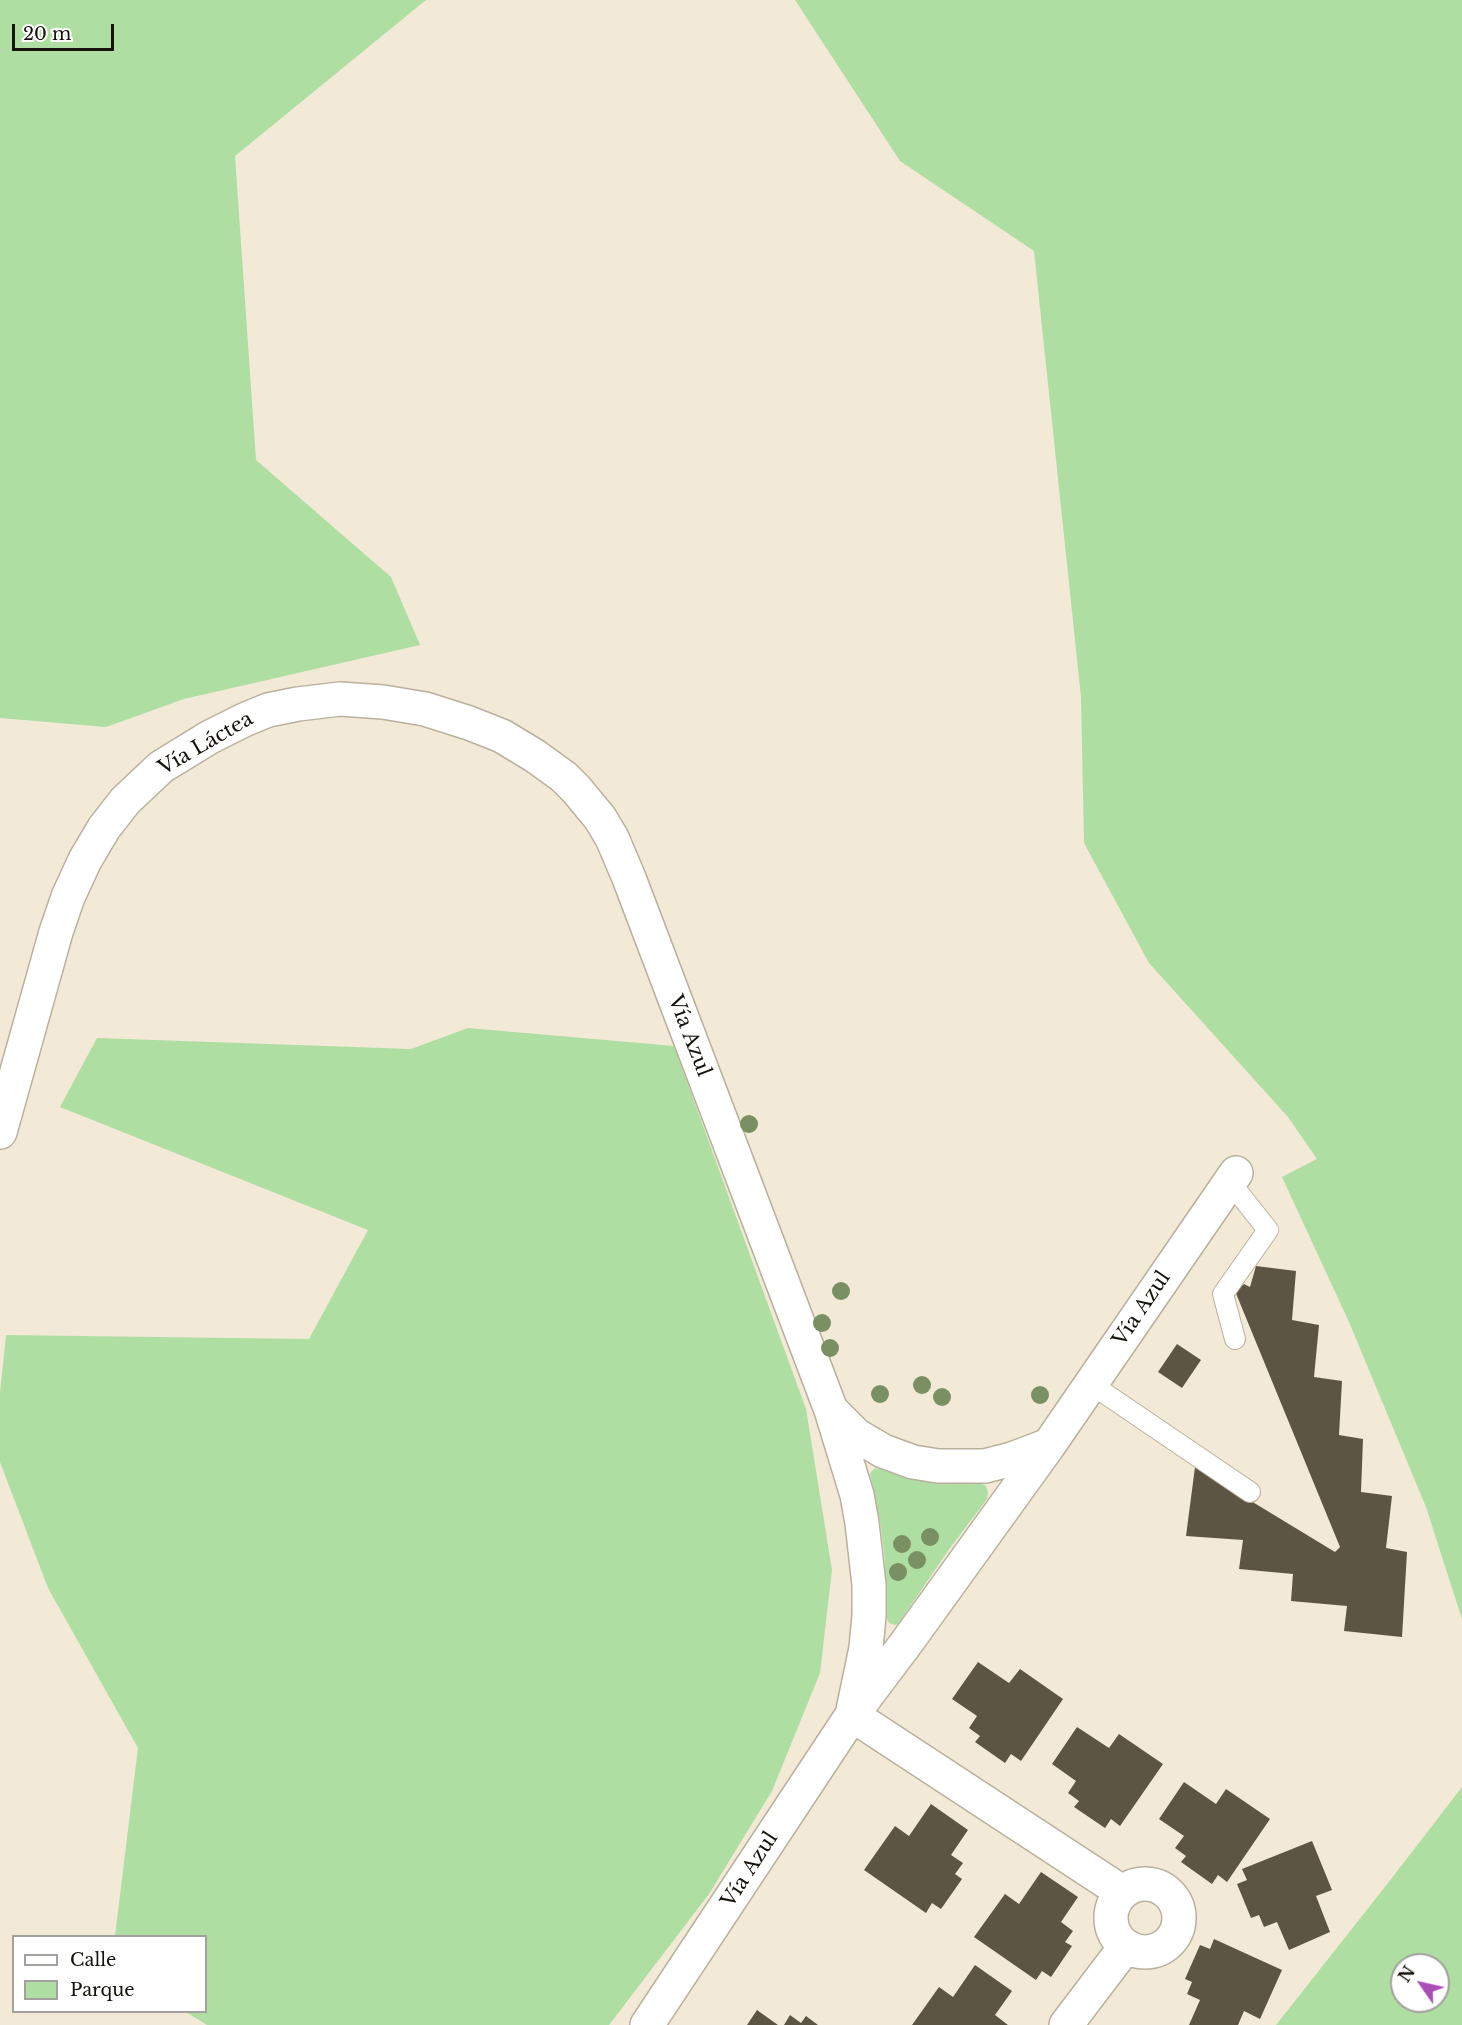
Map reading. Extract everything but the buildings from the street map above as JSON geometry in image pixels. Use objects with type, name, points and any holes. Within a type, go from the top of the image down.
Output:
[{"type":"street","name":"Vía Láctea","points":[[0,1132],[68,897],[85,860],[104,828],[124,801],[141,784],[180,754],[244,720],[268,710],[298,704],[340,699],[383,702],[425,708],[469,723]]},
{"type":"street","name":"Vía Azul","points":[[469,723],[502,736],[564,777],[600,818],[612,838],[629,878],[831,1410],[856,1495],[862,1523],[869,1585],[869,1617],[866,1648],[852,1715]]},
{"type":"street","name":"Vía Azul","points":[[647,2025],[852,1715],[1049,1445],[1233,1177]]},
{"type":"street","name":"Vía Azul","points":[[831,1410],[843,1424],[869,1443],[898,1457],[921,1463],[947,1467],[985,1466],[1049,1445]]},
{"type":"street","points":[[852,1715],[1122,1892]]},
{"type":"street","points":[[1148,1883],[1161,1887],[1172,1896],[1178,1908],[1179,1922],[1175,1935],[1165,1945],[1153,1951],[1139,1951],[1126,1946],[1117,1937],[1112,1926],[1111,1914],[1122,1892],[1134,1885],[1148,1883]]},
{"type":"street","points":[[1066,2025],[1126,1946]]},
{"type":"lane","points":[[1233,1177],[1268,1230],[1222,1294],[1235,1339]]},
{"type":"lane","points":[[1091,1384],[1250,1492]]},
{"type":"green space","points":[[0,0],[426,0],[235,156],[256,460],[391,577],[420,645],[184,699],[106,727],[0,718]]},
{"type":"green space","points":[[795,0],[1462,0],[1462,1619],[1426,1507],[1349,1322],[1282,1177],[1317,1159],[1288,1117],[1149,963],[1084,843],[1081,697],[1034,251],[900,161]]},
{"type":"green space","points":[[468,1028],[674,1046],[806,1409],[832,1570],[820,1673],[772,1791],[709,1894],[609,2025],[207,2025],[188,2013],[207,2013],[207,1935],[115,1935],[138,1748],[48,1588],[0,1462],[0,1393],[6,1335],[309,1339],[368,1230],[60,1107],[97,1038],[411,1049]]},
{"type":"green space","points":[[875,1468],[922,1480],[978,1482],[986,1486],[988,1493],[987,1499],[898,1624],[895,1625],[889,1623],[885,1614],[885,1560],[870,1473]]},
{"type":"green space","points":[[1462,1787],[1462,2025],[1276,2025],[1388,1883]]}]
